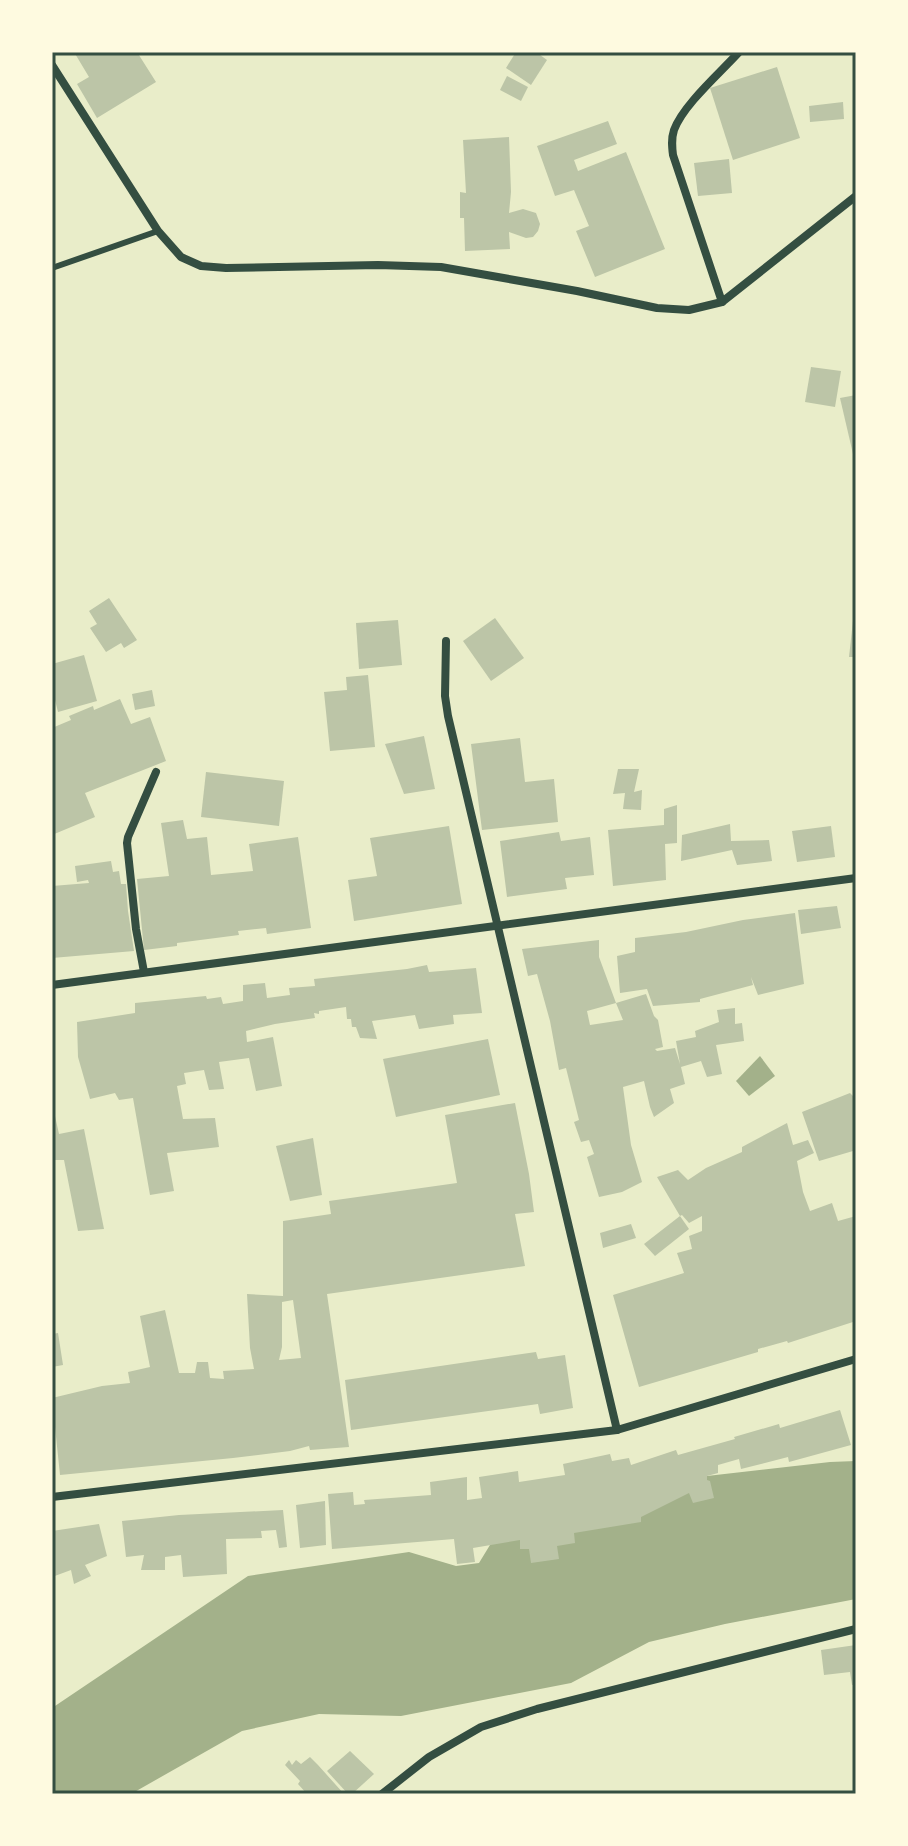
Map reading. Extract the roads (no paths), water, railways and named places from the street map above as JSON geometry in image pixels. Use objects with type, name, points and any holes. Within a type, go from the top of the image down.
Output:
[{"type":"street","points":[[722,302],[673,155],[672,142],[675,128],[690,105],[739,52]]},
{"type":"street","points":[[52,65],[158,231],[181,257],[201,266],[441,267],[657,308],[689,310],[722,302],[856,196]]},
{"type":"street","points":[[446,641],[446,707],[617,1430]]},
{"type":"street","points":[[144,972],[127,843],[156,772]]},
{"type":"street","points":[[52,985],[856,878]]},
{"type":"street","points":[[52,1497],[617,1430],[856,1359]]},
{"type":"street","points":[[382,1794],[429,1757],[481,1727],[537,1709],[856,1629]]},
{"type":"lane","points":[[52,268],[158,231]]}]
